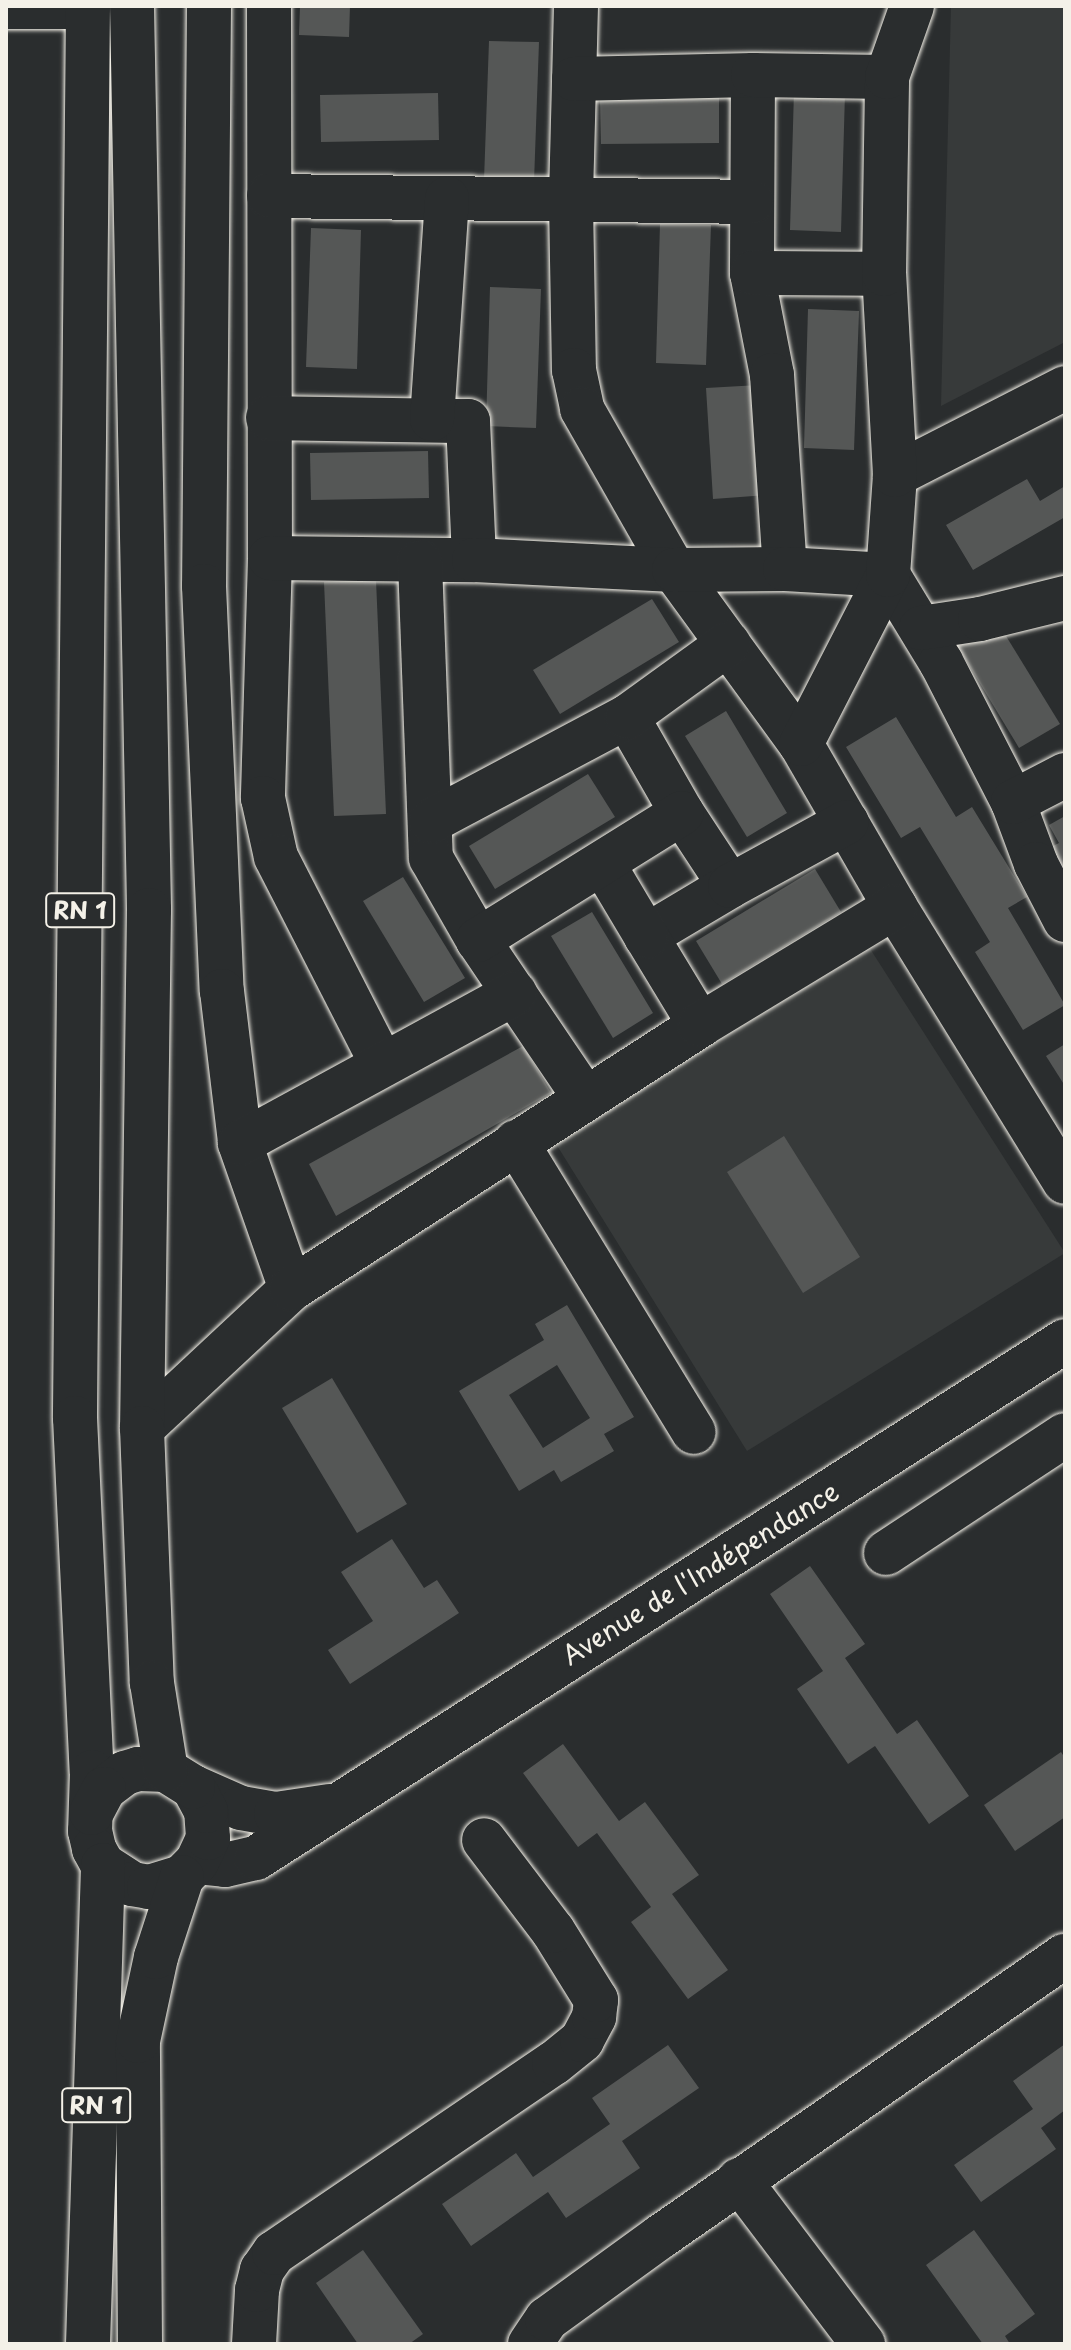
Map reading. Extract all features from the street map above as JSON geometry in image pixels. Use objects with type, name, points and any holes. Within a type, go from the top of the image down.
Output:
[{"type":"main road","name":"RN 1","points":[[88,6],[75,1418],[91,1813]]},
{"type":"main road","points":[[6,7],[88,6]]},
{"type":"main road","name":"RN 1","points":[[132,6],[149,910],[142,1428],[152,1683],[180,1779]]},
{"type":"main road","points":[[209,6],[204,586],[222,991],[240,1143],[291,1289]]},
{"type":"main road","points":[[269,6],[270,558],[263,798],[276,857],[382,1064]]},
{"type":"main road","points":[[576,6],[571,202],[574,370],[582,409],[674,570],[801,744],[895,907],[1065,1182]]},
{"type":"main road","points":[[801,744],[888,575],[895,475],[884,274],[887,77],[912,6]]},
{"type":"main road","points":[[574,79],[753,75],[887,77]]},
{"type":"main road","points":[[753,75],[752,273],[772,375],[785,569]]},
{"type":"main road","points":[[269,196],[752,202]]},
{"type":"main road","points":[[432,419],[447,199]]},
{"type":"main road","points":[[752,273],[884,274]]},
{"type":"main road","points":[[895,475],[1065,388]]},
{"type":"main road","points":[[268,418],[468,421],[474,560]]},
{"type":"main road","points":[[270,558],[420,562],[474,560],[674,570],[785,569],[888,575]]},
{"type":"main road","points":[[420,562],[431,858],[478,940],[585,1098]]},
{"type":"main road","points":[[888,575],[921,628],[1013,802],[1036,864],[1065,920]]},
{"type":"main road","points":[[921,628],[980,619],[1065,598]]},
{"type":"main road","points":[[431,821],[627,717],[728,644]]},
{"type":"main road","points":[[627,717],[682,813],[730,886]]},
{"type":"main road","points":[[1013,802],[1065,775]]},
{"type":"main road","points":[[478,940],[682,813]]},
{"type":"main road","points":[[646,936],[847,822]]},
{"type":"main road","points":[[603,864],[700,1025]]},
{"type":"main road","points":[[142,1428],[291,1289],[700,1025],[895,907]]},
{"type":"main road","points":[[240,1143],[515,993]]},
{"type":"main road","points":[[516,1142],[694,1432]]},
{"type":"main road","name":"Avenue de l'Indépendance","points":[[190,1870],[256,1858],[1065,1341]]},
{"type":"main road","points":[[886,1553],[1065,1435]]},
{"type":"main road","points":[[180,1779],[206,1811],[208,1838],[190,1870],[166,1885],[140,1886],[116,1876],[103,1865],[94,1849],[91,1813],[104,1789],[125,1773],[138,1769],[180,1779],[241,1808],[276,1814],[335,1806]]},
{"type":"main road","points":[[254,2344],[257,2290],[262,2270],[274,2253],[554,2063],[582,2040],[594,2017],[596,2000],[553,1931],[484,1840]]},
{"type":"main road","name":"RN 1","points":[[88,2344],[103,1865]]},
{"type":"main road","name":"RN 1","points":[[140,2344],[138,2041],[156,1957],[190,1870]]},
{"type":"main road","points":[[530,2344],[547,2319],[739,2180],[1065,1956]]},
{"type":"main road","points":[[739,2180],[863,2344]]},
{"type":"shaded area","points":[[951,6],[1065,6],[1065,342],[941,406]]},
{"type":"shaded area","points":[[867,944],[1065,1253],[747,1451],[553,1139]]},
{"type":"building","points":[[300,6],[350,6],[349,37],[299,35]]},
{"type":"building","points":[[489,41],[539,42],[534,182],[484,180]]},
{"type":"building","points":[[794,91],[845,93],[841,232],[790,230]]},
{"type":"building","points":[[438,93],[439,140],[321,142],[320,95]]},
{"type":"building","points":[[719,95],[719,143],[601,144],[600,97]]},
{"type":"building","points":[[660,224],[711,225],[706,365],[656,363]]},
{"type":"building","points":[[311,228],[361,230],[357,369],[306,367]]},
{"type":"building","points":[[490,287],[541,289],[536,428],[486,426]]},
{"type":"building","points":[[808,309],[859,311],[854,450],[804,448]]},
{"type":"building","points":[[759,385],[766,495],[713,499],[706,388]]},
{"type":"building","points":[[428,451],[429,498],[311,500],[310,453]]},
{"type":"building","points":[[1027,479],[1040,501],[1065,486],[1065,517],[973,570],[946,525]]},
{"type":"building","points":[[376,580],[386,814],[334,816],[324,582]]},
{"type":"building","points":[[652,599],[679,642],[560,714],[533,670]]},
{"type":"building","points":[[998,623],[1060,724],[1019,748],[958,647]]},
{"type":"building","points":[[726,711],[787,813],[747,837],[685,736]]},
{"type":"building","points":[[896,717],[956,817],[972,807],[1027,897],[1008,908],[1065,1005],[1023,1030],[975,952],[990,942],[920,827],[901,838],[846,747]]},
{"type":"building","points":[[588,774],[615,817],[495,889],[469,846]]},
{"type":"building","points":[[1065,816],[1065,876],[1045,850],[1059,843],[1049,825]]},
{"type":"building","points":[[815,869],[841,912],[722,984],[696,941]]},
{"type":"building","points":[[403,877],[465,978],[424,1002],[363,901]]},
{"type":"building","points":[[592,912],[653,1013],[613,1038],[551,936]]},
{"type":"building","points":[[1065,1044],[1065,1086],[1046,1056]]},
{"type":"building","points":[[523,1046],[551,1093],[336,1216],[309,1164]]},
{"type":"building","points":[[784,1136],[860,1257],[803,1293],[727,1172]]},
{"type":"building","points":[[567,1305],[634,1417],[604,1434],[614,1451],[561,1482],[554,1470],[519,1491],[459,1391],[544,1340],[535,1324]],"holes":[[[557,1365],[590,1418],[543,1448],[509,1395]]]},
{"type":"building","points":[[332,1378],[407,1504],[357,1533],[282,1408]]},
{"type":"building","points":[[392,1539],[424,1588],[437,1580],[459,1613],[350,1684],[328,1650],[373,1621],[341,1572]]},
{"type":"building","points":[[810,1566],[865,1644],[845,1658],[897,1734],[917,1720],[969,1796],[929,1824],[875,1746],[848,1764],[797,1689],[823,1671],[770,1594]]},
{"type":"building","points":[[563,1744],[619,1821],[645,1802],[699,1875],[672,1894],[728,1970],[688,1999],[631,1922],[651,1907],[597,1833],[578,1847],[523,1773]]},
{"type":"building","points":[[1061,1752],[1065,1758],[1065,1817],[1015,1851],[984,1805]]},
{"type":"building","points":[[1065,2044],[1065,2110],[1041,2128],[1056,2149],[981,2202],[954,2165],[1033,2109],[1013,2081]]},
{"type":"building","points":[[668,2045],[699,2088],[622,2141],[640,2168],[566,2218],[548,2192],[471,2246],[442,2204],[516,2153],[533,2177],[610,2124],[592,2098]]},
{"type":"building","points":[[974,2230],[1035,2314],[1005,2336],[1010,2344],[983,2344],[926,2265]]},
{"type":"building","points":[[363,2250],[423,2334],[409,2344],[358,2344],[316,2283]]}]
